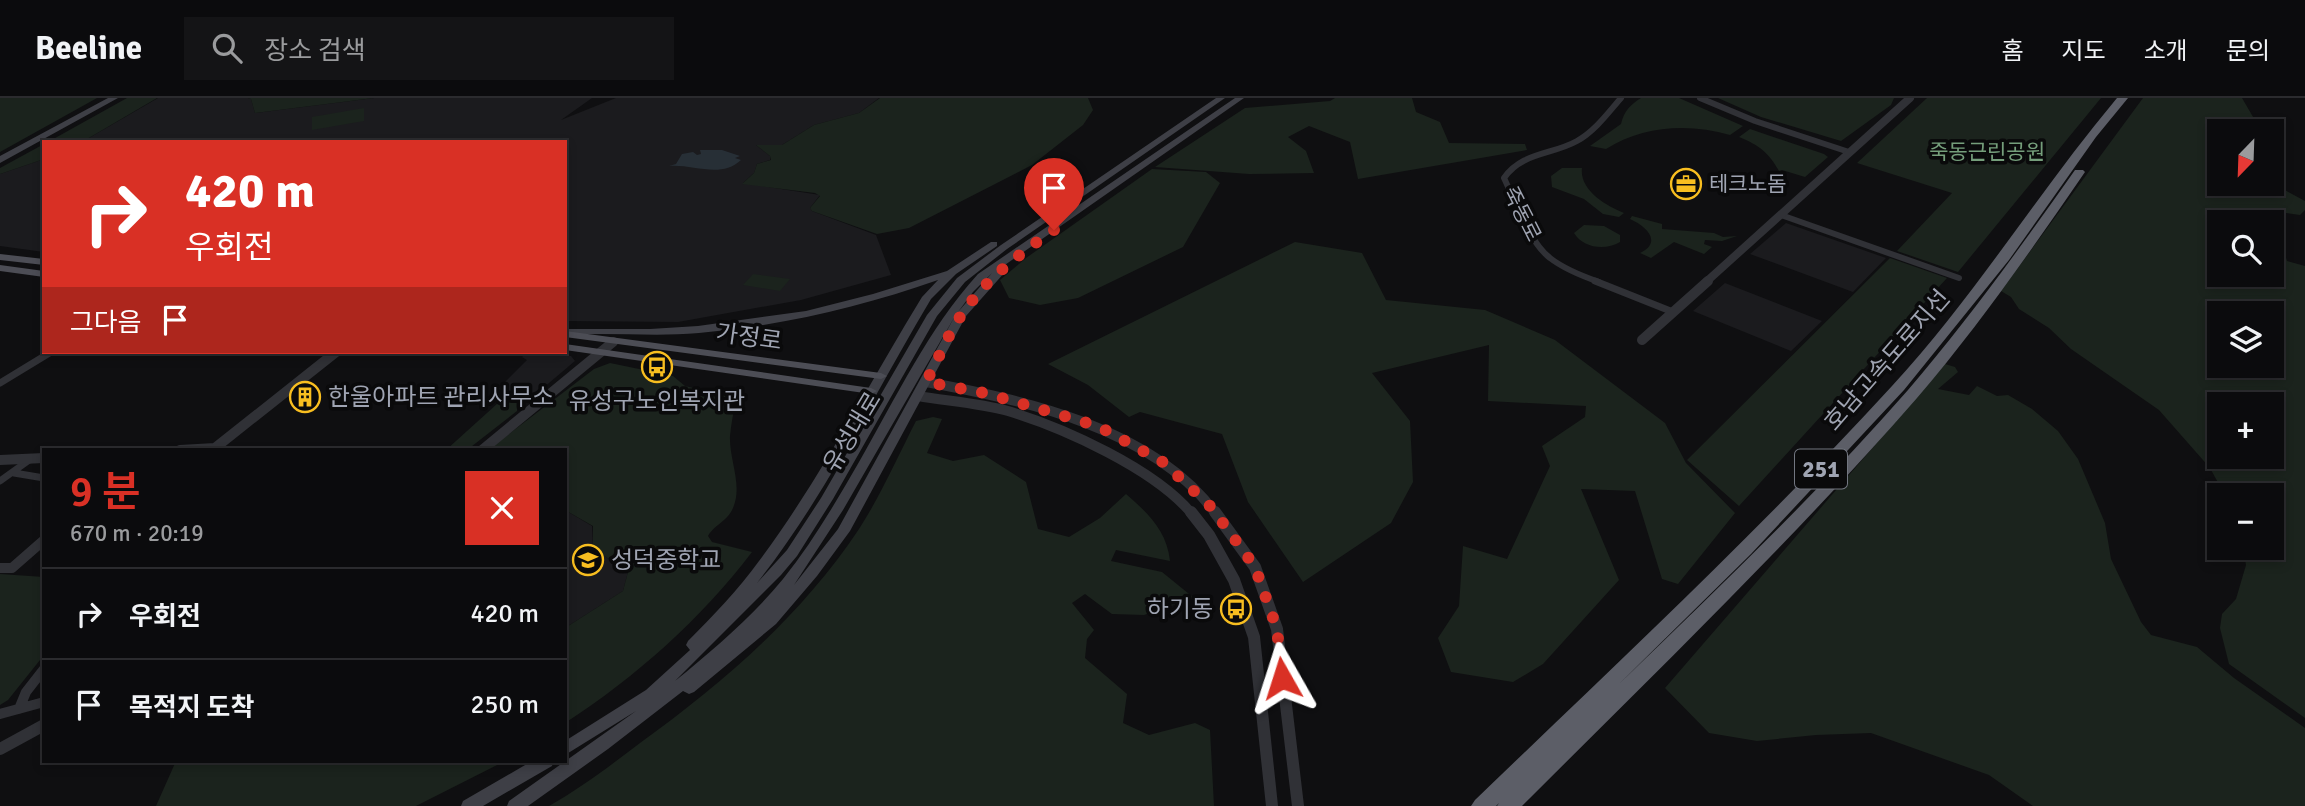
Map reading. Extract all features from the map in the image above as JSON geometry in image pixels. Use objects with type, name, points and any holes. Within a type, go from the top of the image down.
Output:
[{"type":"highway","name":"호남고속도로지선","points":[[1508,806],[1591,713],[1899,387],[2004,257],[2092,135],[2123,98]]},
{"type":"highway","name":"호남고속도로지선","points":[[1482,806],[1591,713],[1760,558],[1913,393],[2016,262],[2102,138],[2134,98]]},
{"type":"highway","points":[[1471,806],[1591,713]]},
{"type":"highway","points":[[1516,806],[1591,713]]},
{"type":"main road","points":[[0,160],[114,98]]},
{"type":"main road","name":"유성대로","points":[[515,806],[601,746],[724,648],[792,577],[863,451],[926,326],[945,298],[980,264],[1222,98]]},
{"type":"main road","name":"유성대로","points":[[567,748],[651,694],[766,583],[792,553],[863,451],[965,292],[1000,261],[1240,98]]},
{"type":"main road","points":[[591,733],[698,640],[758,575],[793,526],[927,297],[953,272],[1104,173],[1145,150]]},
{"type":"main road","points":[[601,746],[687,689],[771,620],[842,531],[961,315],[1008,262],[1115,189],[1156,155]]},
{"type":"main road","points":[[0,257],[42,262]]},
{"type":"main road","points":[[0,268],[42,274]]},
{"type":"main road","points":[[567,333],[660,333],[792,316],[859,302],[953,272]]},
{"type":"main road","name":"가정로","points":[[567,333],[613,342],[926,382]]},
{"type":"main road","name":"가정로","points":[[567,347],[871,391]]},
{"type":"main road","points":[[871,391],[918,396]]},
{"type":"main road","points":[[469,806],[543,763]]},
{"type":"street","name":"죽동로","points":[[1621,98],[1597,126],[1584,136],[1565,146],[1519,162],[1510,168],[1504,178],[1530,232],[1548,257],[1573,272],[1673,312]]},
{"type":"street","points":[[1700,98],[1755,121],[1849,152]]},
{"type":"street","points":[[1642,340],[1910,98]]},
{"type":"street","points":[[1781,215],[1959,278]]},
{"type":"street","points":[[484,448],[613,342]]},
{"type":"street","points":[[0,383],[48,354]]},
{"type":"street","points":[[215,448],[333,354]]},
{"type":"street","points":[[926,382],[985,393],[1098,426],[1163,462],[1212,508],[1255,567],[1277,629],[1298,806]]},
{"type":"street","points":[[918,396],[1007,411],[1100,447],[1178,497],[1209,535],[1234,580],[1254,637],[1272,806]]},
{"type":"street","points":[[0,460],[38,458]]},
{"type":"street","points":[[0,481],[38,458]]},
{"type":"street","points":[[14,473],[42,478]]},
{"type":"street","points":[[0,568],[12,568],[42,542]]},
{"type":"street","points":[[19,709],[26,692],[42,672]]},
{"type":"street","points":[[0,714],[42,703]]},
{"type":"street","points":[[0,749],[42,726]]},
{"type":"shaded area","points":[[158,98],[248,98],[251,99],[255,113],[374,98],[592,98],[561,120],[616,98],[879,98],[859,113],[814,125],[782,145],[756,145],[770,156],[770,160],[757,164],[754,173],[743,183],[820,195],[810,208],[812,211],[876,235],[891,275],[801,300],[678,322],[567,321],[567,140],[85,140]]},
{"type":"shaded area","points":[[700,150],[722,150],[740,156],[735,158],[741,160],[733,166],[716,170],[669,166],[676,164],[682,154],[693,152],[697,155],[701,154]]},
{"type":"shaded area","points":[[42,160],[42,252],[0,246],[0,174]]},
{"type":"shaded area","points":[[1786,223],[1886,258],[1853,292],[1750,254]]},
{"type":"shaded area","points":[[1725,283],[1822,321],[1791,351],[1693,311]]},
{"type":"shaded area","points":[[525,354],[549,354],[571,356],[575,361],[530,399],[518,398],[498,389],[527,360],[522,357]]},
{"type":"shaded area","name":"성덕중학교","points":[[567,511],[592,526],[593,548],[628,572],[623,591],[567,627]]},
{"type":"green space","points":[[0,98],[97,98],[0,152]]},
{"type":"green space","points":[[127,98],[157,98],[85,140],[52,140]]},
{"type":"green space","points":[[248,98],[374,98],[255,113],[251,99]]},
{"type":"green space","points":[[880,98],[1088,98],[1093,110],[1083,125],[1032,165],[909,228],[877,234],[812,211],[810,208],[820,196],[815,193],[742,184],[754,173],[757,164],[771,160],[770,156],[756,145],[782,145],[814,125],[859,113]]},
{"type":"green space","points":[[1335,98],[1412,98],[1416,112],[1440,122],[1449,143],[1525,144],[1527,150],[1358,179],[1350,142],[1309,126],[1288,137],[1306,151],[1314,173],[1249,174],[1155,167],[1245,108],[1330,101]]},
{"type":"green space","points":[[1641,98],[1679,98],[1743,126],[1730,135],[1698,129],[1666,129],[1635,135],[1606,149],[1590,146],[1621,124],[1628,109]]},
{"type":"green space","name":"죽동근린공원","points":[[1718,98],[1894,98],[1891,105],[1841,141],[1761,117]]},
{"type":"green space","name":"죽동근린공원","points":[[1927,98],[2101,98],[1958,272],[1897,251],[1952,193],[1857,163]]},
{"type":"green space","points":[[2143,98],[2242,98],[2254,119],[2207,119],[2207,196],[2284,196],[2284,190],[2305,201],[2305,210],[2300,215],[2284,213],[2284,210],[2250,208],[2207,210],[2207,287],[2284,287],[2284,250],[2287,261],[2305,266],[2305,718],[2229,664],[2220,628],[2222,614],[2236,599],[2245,560],[2284,560],[2284,483],[2218,483],[2211,469],[2284,469],[2284,392],[2207,392],[2207,465],[2159,410],[2071,349],[2049,328],[2019,309],[2011,297],[2001,291]]},
{"type":"green space","points":[[364,108],[364,121],[312,130],[312,117]]},
{"type":"green space","points":[[1750,129],[1828,157],[1805,177],[1779,171],[1763,150],[1739,137]]},
{"type":"green space","points":[[42,145],[42,160],[0,174],[0,168]]},
{"type":"green space","points":[[1562,168],[1582,168],[1582,176],[1589,190],[1609,206],[1624,213],[1619,217],[1603,214],[1584,199],[1552,187],[1551,176]]},
{"type":"green space","points":[[1152,169],[1206,172],[1220,183],[1183,247],[1078,298],[1040,305],[1009,298],[1000,280],[1026,258]]},
{"type":"green space","points":[[1632,216],[1662,224],[1662,229],[1714,233],[1723,237],[1737,236],[1722,241],[1705,240],[1704,244],[1712,247],[1704,254],[1674,242],[1651,258],[1640,253],[1650,244],[1650,234],[1630,219]]},
{"type":"green space","points":[[1584,225],[1604,226],[1620,235],[1620,242],[1601,247],[1589,245],[1574,233]]},
{"type":"green space","points":[[1295,242],[1362,253],[1386,300],[1485,310],[1555,340],[1665,423],[1686,463],[1735,513],[1678,584],[1662,579],[1635,491],[1581,489],[1619,580],[1543,664],[1513,682],[1451,672],[1438,638],[1459,606],[1463,546],[1507,559],[1550,466],[1542,446],[1585,417],[1586,406],[1488,401],[1489,345],[1372,373],[1410,421],[1413,482],[1391,523],[1303,582],[1248,502],[1222,434],[1140,412],[1129,417],[1088,385],[1048,364]]},
{"type":"green space","points":[[1890,258],[1947,278],[1739,506],[1687,460]]},
{"type":"green space","points":[[753,274],[790,279],[780,291],[743,285]]},
{"type":"green space","points":[[610,363],[673,376],[685,386],[736,398],[730,436],[736,499],[730,513],[708,536],[712,542],[752,552],[711,601],[666,645],[617,686],[567,722],[567,627],[623,591],[628,572],[593,548],[593,526],[567,511],[567,448],[491,448],[594,369]]},
{"type":"green space","points":[[1945,364],[1955,367],[1958,372],[1938,389],[1969,395],[1977,386],[1997,396],[2008,395],[2032,409],[2058,431],[2078,459],[2105,523],[2111,559],[2141,622],[2151,635],[2197,647],[2234,678],[2305,728],[2305,806],[2033,806],[1989,775],[1871,733],[1757,741],[1709,733],[1665,688]]},
{"type":"green space","points":[[508,394],[518,398],[517,411],[470,448],[448,448]]},
{"type":"green space","points":[[933,417],[942,419],[927,453],[953,461],[984,455],[1026,482],[1038,529],[1069,537],[1100,518],[1126,494],[1155,523],[1165,541],[1170,561],[1116,550],[1111,561],[1162,572],[1194,598],[1144,615],[1112,614],[1085,594],[1072,603],[1094,630],[1087,639],[1085,658],[1127,694],[1123,723],[1149,735],[1195,723],[1210,730],[1214,806],[549,806],[596,776],[702,696],[786,619],[812,591],[859,529],[916,421]]},
{"type":"green space","points":[[0,574],[42,577],[42,658],[8,700],[0,705]]},
{"type":"green space","points":[[175,763],[501,763],[416,806],[156,806]]},
{"type":"place","name":"테크노돔","points":[[1686,184]]},
{"type":"place","name":"유성구노인복지관","points":[[657,367]]},
{"type":"place","name":"한울아파트 관리사무소","points":[[305,397]]},
{"type":"place","name":"성덕중학교","points":[[588,560]]},
{"type":"place","name":"하기동","points":[[1236,609]]},
{"type":"route","points":[[1054,230],[1008,262],[982,289],[961,315],[926,382],[985,393],[1098,426],[1163,462],[1212,508],[1255,567],[1277,629],[1282,678]]}]
